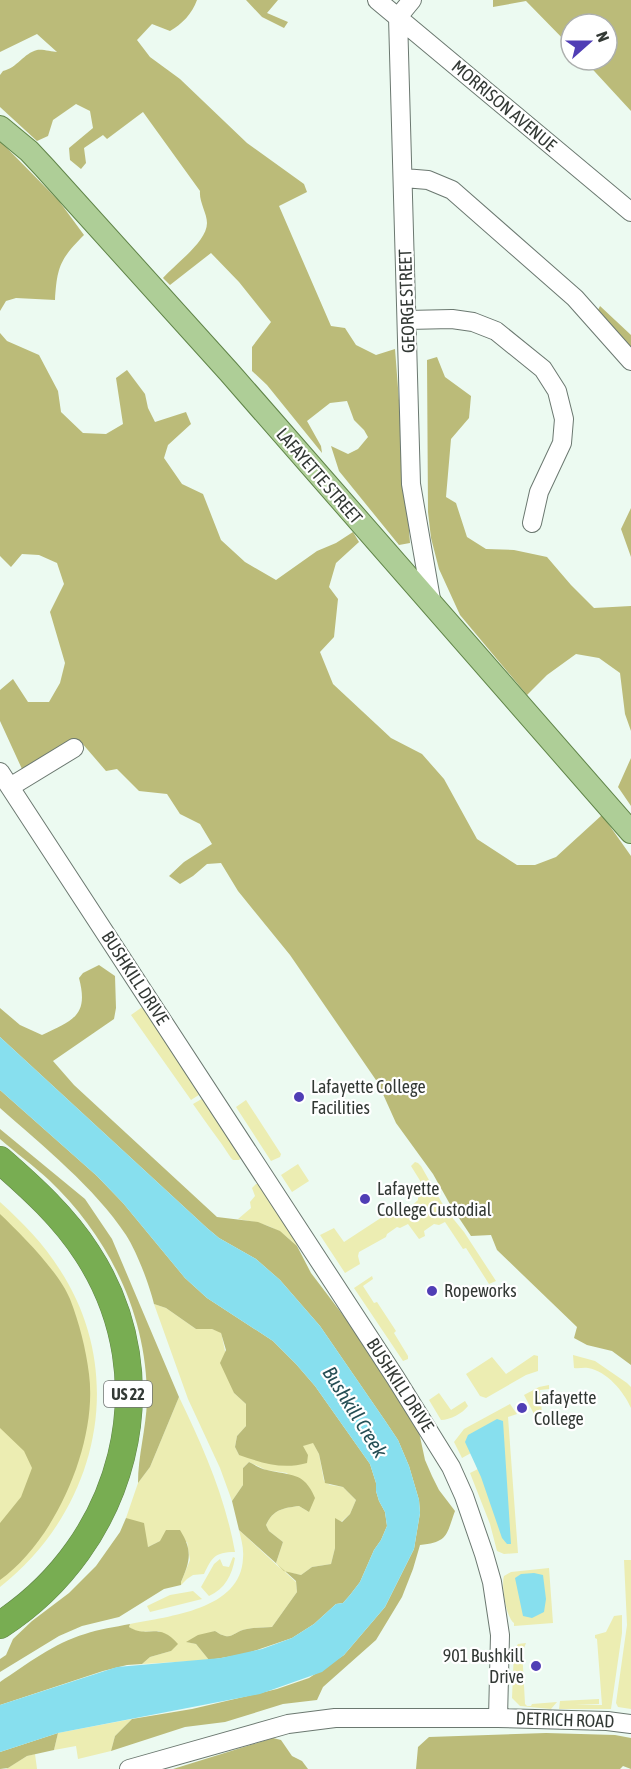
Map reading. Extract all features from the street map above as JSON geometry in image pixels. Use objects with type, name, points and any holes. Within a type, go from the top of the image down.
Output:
[{"type":"highway","name":"US 22","points":[[0,1160],[53,1209],[92,1262],[104,1284],[117,1318],[128,1387],[126,1425],[119,1465],[98,1519],[77,1553],[50,1585],[26,1607],[0,1625]]},
{"type":"highway","name":"US 22","points":[[0,1183],[53,1235],[81,1277],[95,1307],[102,1330],[111,1388],[109,1423],[102,1461],[82,1511],[51,1558],[23,1587],[0,1604]]},
{"type":"main road","name":"LAFAYETTE STREET","points":[[0,127],[36,159],[145,279],[631,832]]},
{"type":"street","name":"MORRISON AVENUE","points":[[377,0],[631,212]]},
{"type":"street","points":[[398,17],[412,0]]},
{"type":"street","name":"GEORGE STREET","points":[[398,17],[411,484],[432,604]]},
{"type":"street","points":[[404,178],[428,180],[452,190],[575,298],[631,361]]},
{"type":"street","points":[[407,320],[452,319],[473,322],[496,331],[543,369],[557,391],[564,419],[562,443],[539,492],[532,523]]},
{"type":"street","points":[[5,779],[74,748]]},
{"type":"street","name":"BUSHKILL DRIVE","points":[[5,779],[395,1377],[451,1467],[477,1530],[492,1582],[501,1645],[498,1718]]},
{"type":"street","points":[[129,1769],[288,1724],[311,1720],[498,1718]]},
{"type":"street","name":"DETRICH ROAD","points":[[498,1718],[607,1721],[631,1724]]},
{"type":"green space","points":[[145,1005],[202,1093],[191,1100],[131,1015]]},
{"type":"green space","points":[[205,1097],[242,1157],[239,1160],[231,1158],[193,1104]]},
{"type":"green space","points":[[246,1100],[281,1154],[280,1157],[271,1161],[236,1107]]},
{"type":"green space","points":[[415,1162],[421,1166],[446,1210],[464,1232],[496,1281],[489,1284],[466,1248],[463,1249],[445,1222],[439,1225],[434,1224],[424,1231],[425,1236],[419,1239],[408,1224],[397,1227],[386,1237],[359,1252],[360,1264],[345,1273],[320,1235],[334,1228],[344,1242],[396,1208],[407,1210],[418,1200],[418,1192],[424,1187],[411,1166]]},
{"type":"green space","points":[[298,1164],[309,1181],[292,1192],[281,1175]]},
{"type":"green space","points":[[259,1184],[299,1242],[297,1246],[270,1227],[238,1219],[251,1208],[250,1202],[255,1196],[252,1188]]},
{"type":"green space","points":[[0,1202],[47,1251],[60,1270],[81,1311],[93,1354],[97,1397],[92,1440],[80,1481],[60,1520],[33,1556],[0,1587]]},
{"type":"green space","points":[[372,1276],[373,1279],[363,1286],[374,1303],[377,1302],[396,1331],[394,1333],[408,1356],[408,1359],[403,1361],[354,1288]]},
{"type":"green space","points":[[154,1304],[166,1308],[196,1329],[212,1329],[221,1332],[234,1393],[246,1404],[246,1426],[237,1436],[235,1447],[239,1455],[302,1446],[313,1442],[319,1454],[324,1481],[330,1485],[343,1487],[356,1500],[350,1514],[341,1522],[336,1519],[335,1548],[331,1564],[312,1567],[301,1575],[285,1572],[296,1582],[297,1592],[272,1627],[242,1630],[229,1636],[215,1631],[187,1642],[196,1644],[209,1660],[142,1664],[150,1657],[171,1651],[159,1631],[137,1632],[129,1627],[130,1624],[200,1608],[217,1600],[230,1589],[239,1575],[243,1558],[239,1530],[281,1569],[276,1563],[283,1542],[269,1531],[266,1525],[276,1512],[284,1509],[299,1506],[309,1512],[287,1473],[266,1470],[249,1462],[243,1468],[243,1485],[232,1501],[220,1468],[188,1399]]},
{"type":"green space","points":[[534,1355],[538,1356],[538,1371],[526,1375],[486,1398],[480,1396],[466,1374],[492,1357],[506,1374]]},
{"type":"green space","points":[[573,1355],[595,1361],[627,1383],[631,1387],[631,1408],[624,1395],[602,1373],[588,1368],[574,1368]]},
{"type":"green space","points":[[549,1385],[549,1389],[540,1390],[542,1414],[534,1414],[524,1395],[539,1387]]},
{"type":"green space","points":[[439,1393],[451,1410],[465,1401],[468,1406],[456,1416],[441,1420],[429,1400]]},
{"type":"green space","points":[[179,1397],[212,1472],[231,1531],[235,1552],[218,1555],[212,1560],[204,1574],[193,1575],[181,1585],[190,1560],[187,1542],[160,1541],[148,1547],[126,1518],[138,1483],[150,1467]]},
{"type":"green space","points":[[510,1404],[517,1414],[508,1417],[518,1553],[504,1554],[497,1551],[490,1524],[470,1473],[478,1469],[471,1453],[462,1458],[454,1442],[464,1429]]},
{"type":"green space","points":[[233,1557],[235,1558],[234,1564],[227,1581],[209,1596],[201,1587],[214,1564],[220,1559],[223,1566],[229,1567]]},
{"type":"green space","points":[[624,1560],[631,1560],[631,1709],[618,1707],[616,1703],[627,1625]]},
{"type":"green space","points":[[549,1568],[553,1623],[514,1626],[505,1601],[504,1576],[511,1572]]},
{"type":"green space","points":[[193,1591],[202,1599],[150,1612],[147,1606],[170,1595]]},
{"type":"green space","points":[[622,1615],[622,1633],[611,1709],[559,1709],[560,1701],[599,1699],[599,1704],[575,1705],[602,1705],[595,1635],[606,1632],[614,1616]]},
{"type":"green space","points":[[526,1643],[522,1648],[525,1704],[531,1706],[532,1704],[557,1702],[551,1709],[520,1706],[512,1698],[514,1650],[518,1644]]},
{"type":"green space","points":[[132,1719],[115,1736],[111,1751],[78,1759],[76,1746],[54,1750],[58,1733]]},
{"type":"green space","points":[[35,1754],[37,1769],[6,1769],[27,1756]]},
{"type":"shaded area","points":[[0,0],[197,0],[189,14],[170,31],[152,24],[137,40],[150,57],[180,79],[247,143],[304,184],[307,192],[279,206],[331,326],[345,328],[356,345],[376,355],[395,349],[410,543],[399,545],[339,471],[331,446],[348,454],[358,449],[368,437],[354,420],[347,401],[330,403],[307,421],[321,446],[322,453],[267,385],[252,371],[252,347],[271,322],[239,282],[211,253],[170,285],[163,278],[202,238],[206,230],[207,219],[200,191],[143,112],[107,139],[103,135],[84,148],[86,163],[81,169],[70,160],[69,148],[93,128],[90,111],[76,104],[53,120],[48,136],[37,141],[0,107],[0,75],[3,71],[37,50],[57,52],[37,34],[0,52]]},
{"type":"shaded area","points":[[246,0],[278,0],[267,13],[288,22],[284,28],[262,17]]},
{"type":"shaded area","points":[[493,0],[631,0],[631,111],[595,72],[619,72],[619,12],[559,12],[559,35],[526,1],[493,7]]},
{"type":"shaded area","points":[[0,141],[59,201],[84,235],[61,264],[55,300],[16,298],[6,301],[0,311]]},
{"type":"shaded area","points":[[600,306],[631,335],[631,351],[597,312]]},
{"type":"shaded area","points":[[0,333],[7,341],[39,355],[58,391],[61,412],[83,433],[106,434],[123,424],[116,378],[127,370],[145,394],[148,408],[155,422],[186,412],[191,424],[168,445],[164,458],[182,484],[203,494],[221,540],[245,562],[276,580],[317,551],[353,532],[359,542],[336,563],[329,587],[338,599],[334,637],[320,652],[333,684],[391,738],[422,754],[444,779],[477,839],[517,865],[535,865],[556,857],[602,815],[631,856],[631,1365],[612,1351],[587,1345],[574,1338],[577,1327],[497,1250],[491,1235],[471,1236],[433,1174],[396,1123],[378,1083],[290,955],[238,891],[221,863],[207,864],[180,884],[169,876],[184,862],[212,844],[200,824],[180,814],[167,794],[139,791],[117,769],[106,771],[81,742],[64,744],[22,769],[0,721],[0,690],[13,679],[28,702],[49,702],[60,683],[65,663],[50,612],[64,584],[57,563],[39,555],[22,554],[11,567],[0,556]]},
{"type":"shaded area","points":[[437,357],[445,377],[471,396],[469,418],[451,439],[446,497],[456,503],[467,537],[486,549],[514,550],[547,557],[594,608],[631,606],[631,731],[625,714],[620,673],[599,658],[576,654],[547,675],[527,695],[460,615],[439,569],[431,538],[428,512],[427,360]]},
{"type":"shaded area","points":[[631,508],[631,557],[621,529]]},
{"type":"shaded area","points":[[631,758],[631,806],[618,787]]},
{"type":"shaded area","points":[[99,965],[115,976],[114,1019],[53,1061],[74,1085],[217,1217],[258,1222],[280,1231],[297,1246],[311,1273],[349,1323],[419,1432],[425,1460],[432,1476],[439,1490],[455,1511],[450,1526],[441,1540],[420,1545],[402,1597],[376,1640],[323,1687],[317,1700],[283,1704],[225,1722],[185,1727],[111,1751],[115,1736],[132,1719],[192,1709],[277,1689],[309,1678],[344,1655],[385,1607],[414,1549],[420,1513],[419,1500],[409,1466],[398,1440],[320,1326],[280,1280],[256,1259],[219,1238],[207,1228],[0,1037],[0,1008],[20,1025],[42,1035],[70,1020],[80,1009],[82,1001],[79,978],[83,973]]},
{"type":"shaded area","points":[[0,1090],[97,1176],[123,1203],[185,1278],[207,1298],[273,1341],[296,1364],[315,1386],[370,1464],[379,1501],[385,1512],[387,1526],[381,1540],[360,1582],[343,1603],[336,1604],[314,1624],[292,1638],[245,1654],[209,1660],[196,1644],[186,1642],[198,1635],[215,1631],[229,1636],[242,1630],[272,1627],[297,1592],[296,1581],[285,1571],[301,1575],[312,1567],[331,1564],[335,1548],[335,1518],[342,1522],[350,1514],[356,1500],[343,1487],[325,1483],[319,1454],[313,1443],[303,1446],[308,1455],[307,1463],[298,1465],[273,1465],[239,1455],[235,1447],[237,1436],[246,1426],[246,1404],[234,1393],[220,1363],[226,1350],[221,1333],[212,1329],[196,1329],[166,1308],[154,1304],[142,1268],[126,1235],[84,1184],[0,1108]]},
{"type":"shaded area","points":[[0,1129],[85,1199],[112,1239],[179,1397],[150,1467],[138,1483],[147,1401],[146,1370],[133,1309],[107,1253],[90,1227],[49,1180],[0,1139]]},
{"type":"shaded area","points":[[0,1214],[49,1266],[65,1288],[79,1326],[86,1355],[90,1401],[87,1429],[80,1459],[69,1488],[39,1540],[0,1580],[0,1523],[21,1497],[32,1468],[24,1451],[0,1428]]},
{"type":"shaded area","points":[[249,1462],[265,1469],[296,1476],[306,1483],[315,1498],[309,1512],[299,1506],[280,1510],[266,1525],[269,1531],[283,1542],[277,1564],[239,1530],[232,1501],[243,1485],[243,1468]]},
{"type":"shaded area","points":[[126,1518],[144,1523],[148,1547],[160,1541],[166,1530],[180,1530],[187,1544],[189,1556],[181,1585],[164,1589],[119,1617],[82,1626],[59,1636],[0,1672],[0,1659],[6,1655],[13,1639],[32,1621],[69,1593],[96,1566],[120,1532]]},
{"type":"shaded area","points":[[130,1624],[129,1627],[136,1630],[165,1633],[178,1644],[171,1651],[150,1657],[142,1664],[103,1671],[0,1705],[0,1682],[41,1655],[74,1638]]},
{"type":"shaded area","points":[[58,1733],[54,1750],[27,1756],[8,1768],[0,1769],[0,1752]]},
{"type":"shaded area","points":[[546,1733],[615,1735],[631,1738],[631,1769],[623,1766],[620,1769],[416,1769],[418,1747],[429,1737]]},
{"type":"shaded area","points":[[273,1738],[281,1740],[292,1756],[302,1761],[308,1769],[173,1769]]},
{"type":"water","name":"Bushkill Creek","points":[[0,1037],[207,1228],[219,1238],[256,1259],[280,1280],[320,1326],[398,1440],[409,1466],[419,1500],[420,1513],[414,1549],[385,1607],[344,1655],[322,1672],[260,1694],[58,1733],[0,1752],[0,1705],[117,1667],[221,1658],[262,1649],[292,1638],[314,1624],[336,1604],[343,1603],[350,1595],[360,1582],[387,1526],[370,1464],[315,1386],[296,1364],[273,1341],[207,1298],[185,1278],[123,1203],[97,1176],[0,1090]]},
{"type":"water","points":[[497,1419],[503,1421],[511,1544],[507,1544],[502,1538],[481,1477],[465,1442],[468,1435]]},
{"type":"water","points":[[521,1574],[543,1575],[546,1599],[544,1612],[532,1618],[523,1616],[515,1578]]},
{"type":"place","name":"Lafayette College Facilities","points":[[299,1097]]},
{"type":"place","name":"Lafayette College Custodial","points":[[365,1199]]},
{"type":"place","name":"Ropeworks","points":[[432,1291]]},
{"type":"place","name":"Lafayette College","points":[[522,1408]]},
{"type":"place","name":"901 Bushkill Drive","points":[[536,1666]]}]
